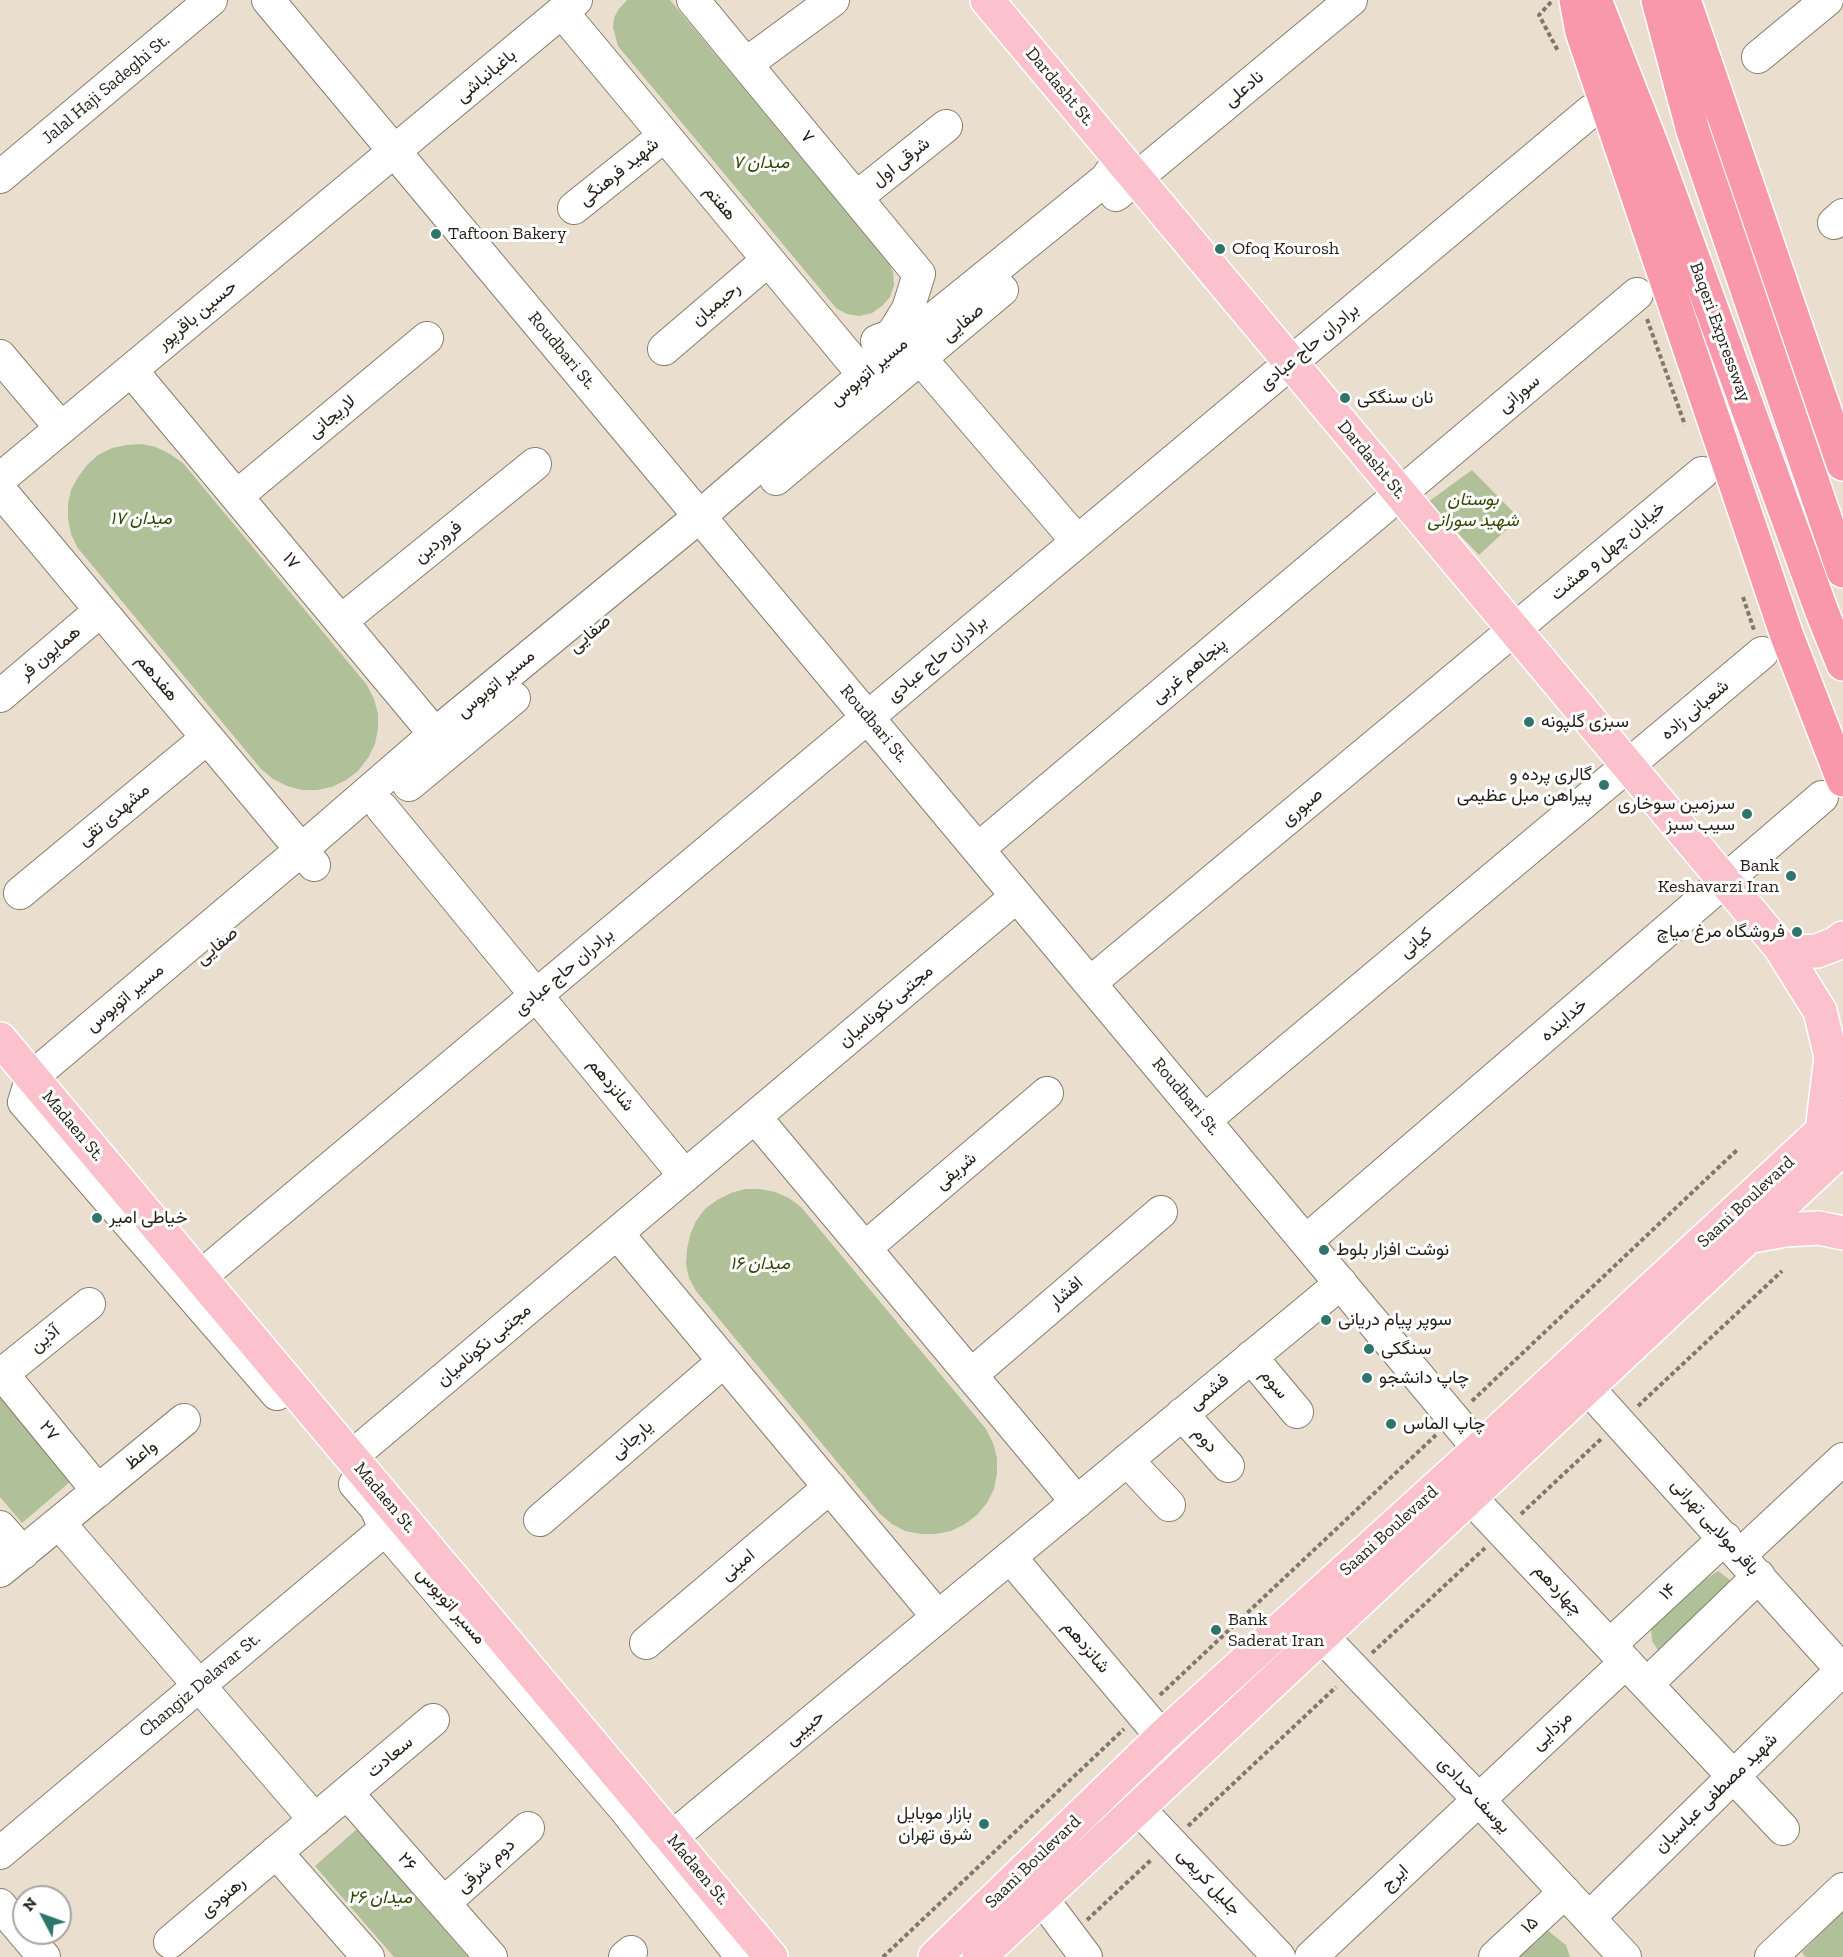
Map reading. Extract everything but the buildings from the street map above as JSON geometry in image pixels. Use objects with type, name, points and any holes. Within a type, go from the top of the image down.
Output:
[{"type":"highway","points":[[1576,0],[1586,43],[1783,625],[1832,789]]},
{"type":"highway","name":"Baqeri Expressway","points":[[1595,0],[1653,148],[1843,664]]},
{"type":"highway","name":"Baqeri Expressway","points":[[1658,0],[1693,131],[1843,571]]},
{"type":"highway","points":[[1684,0],[1843,464]]},
{"type":"main road","name":"Dardasht St.","points":[[987,0],[1780,947],[1820,1011],[1831,1057],[1832,1139]]},
{"type":"main road","points":[[1780,947],[1798,952],[1817,951],[1843,938]]},
{"type":"main road","name":"Madaen St.","points":[[0,1039],[351,1457],[393,1523],[671,1838],[771,1957]]},
{"type":"main road","name":"Saani Boulevard","points":[[979,1957],[1747,1237],[1832,1139],[1843,1107]]},
{"type":"main road","name":"Saani Boulevard","points":[[935,1957],[1151,1725],[1256,1652],[1479,1449],[1832,1139]]},
{"type":"main road","points":[[1747,1237],[1785,1230],[1819,1228],[1843,1233]]},
{"type":"main road","points":[[1256,1652],[1279,1675]]},
{"type":"street","name":"Jalal Haji Sadeghi St.","points":[[0,177],[211,0]]},
{"type":"street","name":"Roudbari St.","points":[[268,0],[1479,1449]]},
{"type":"street","name":"۷","points":[[693,0],[955,315]]},
{"type":"street","points":[[746,64],[833,0]]},
{"type":"street","name":"نادعلی","points":[[1128,168],[1351,0]]},
{"type":"street","points":[[1758,57],[1827,0]]},
{"type":"street","name":"باغبانباشی","points":[[395,151],[569,6]]},
{"type":"street","name":"هفتم","points":[[569,6],[664,136],[871,384]]},
{"type":"street","name":"برادران حاج عبادی","points":[[200,1277],[1591,111]]},
{"type":"street","name":"شرقی اول","points":[[857,197],[946,126]]},
{"type":"street","name":"شهید فرهنگی","points":[[574,208],[664,136]]},
{"type":"street","name":"حسین باقرپور","points":[[0,479],[395,151]]},
{"type":"street","name":"مسیر اتوبوس","points":[[871,384],[955,315],[1107,179],[1128,168]]},
{"type":"street","name":"رحیمیان","points":[[664,349],[768,260]]},
{"type":"street","points":[[838,344],[868,346],[892,335],[908,309],[919,274]]},
{"type":"street","name":"سورانی","points":[[1400,494],[1637,294]]},
{"type":"street","name":"صفایی","points":[[307,858],[382,808],[442,743],[871,384],[920,358],[955,315]]},
{"type":"street","name":"لاریجانی","points":[[237,496],[428,338]]},
{"type":"street","points":[[0,356],[61,428]]},
{"type":"street","points":[[920,358],[1077,541]]},
{"type":"street","name":"۱۷","points":[[132,370],[442,743]]},
{"type":"street","name":"فروردین","points":[[341,621],[535,464]]},
{"type":"street","name":"خیابان چهل و هشت","points":[[1514,630],[1702,473]]},
{"type":"street","name":"هفدهم","points":[[0,490],[307,858]]},
{"type":"street","name":"پنجاهم غربی","points":[[978,849],[1400,494]]},
{"type":"street","name":"همایون فر","points":[[0,696],[100,611]]},
{"type":"street","name":"صبوری","points":[[1090,983],[1514,630]]},
{"type":"street","name":"شعبانی زاده","points":[[1628,766],[1762,653]]},
{"type":"street","name":"مشهدی تقی","points":[[20,893],[207,738]]},
{"type":"street","name":"مسیر اتوبوس","points":[[442,743],[38,1084],[24,1102],[376,1508],[393,1523],[742,1957]]},
{"type":"street","name":"کیانی","points":[[1204,1120],[1628,766]]},
{"type":"street","name":"خدابنده","points":[[1306,1241],[1832,789]]},
{"type":"street","points":[[382,808],[537,995]]},
{"type":"street","name":"مجتبی نکونامیان","points":[[755,1117],[1017,896]]},
{"type":"street","name":"شانزدهم","points":[[537,995],[685,1176]]},
{"type":"street","name":"شریفی","points":[[865,1248],[1047,1093]]},
{"type":"street","points":[[755,1117],[1077,1502],[938,1617],[617,1233],[755,1117]]},
{"type":"street","name":"افشار","points":[[971,1375],[1161,1212]]},
{"type":"street","name":"مجتبی نکونامیان","points":[[351,1457],[617,1233]]},
{"type":"street","name":"فشمی","points":[[1077,1502],[1341,1283]]},
{"type":"street","name":"آذین","points":[[1,1373],[88,1304]]},
{"type":"street","name":"سوم","points":[[1251,1357],[1297,1412]]},
{"type":"street","name":"یارجانی","points":[[540,1520],[724,1361]]},
{"type":"street","name":"۲۷","points":[[1,1373],[98,1491]]},
{"type":"street","name":"باقر مولایی تهرانی","points":[[1587,1387],[1843,1669]]},
{"type":"street","name":"دوم","points":[[1182,1414],[1228,1466]]},
{"type":"street","name":"واعظ","points":[[11,1562],[184,1420]]},
{"type":"street","points":[[1627,1664],[1843,1459]]},
{"type":"street","points":[[1127,1460],[1168,1505]]},
{"type":"street","name":"امینی","points":[[646,1643],[830,1487]]},
{"type":"street","name":"چهاردهم","points":[[1469,1496],[1783,1829]]},
{"type":"street","points":[[59,1523],[315,1820]]},
{"type":"street","name":"Changiz Delavar St.","points":[[0,1853],[393,1523]]},
{"type":"street","points":[[0,1527],[11,1562]]},
{"type":"street","name":"شانزدهم","points":[[1010,1557],[1151,1725]]},
{"type":"street","name":"۱۴","points":[[1627,1664],[1741,1557]]},
{"type":"street","name":"حبیبی","points":[[671,1838],[938,1617]]},
{"type":"street","name":"یوسف حدادی","points":[[1321,1635],[1565,1892],[1588,1918],[1610,1952]]},
{"type":"street","name":"مزدایی","points":[[1479,1800],[1627,1664]]},
{"type":"street","name":"شهید مصطفی عباسیان","points":[[1588,1918],[1843,1669]]},
{"type":"street","name":"سعادت","points":[[315,1820],[433,1720]]},
{"type":"street","name":"۲۶","points":[[347,1793],[491,1957]]},
{"type":"street","name":"ایرج","points":[[1311,1957],[1479,1800]]},
{"type":"street","name":"جلیل کریمی","points":[[1138,1808],[1279,1957]]},
{"type":"street","name":"رهنودی","points":[[170,1942],[315,1820]]},
{"type":"street","name":"دوم شرقی","points":[[444,1903],[528,1828]]},
{"type":"street","points":[[276,1852],[368,1957]]},
{"type":"street","points":[[1771,1957],[1843,1889]]},
{"type":"street","name":"۱۵","points":[[1495,1957],[1565,1892]]},
{"type":"street","points":[[1041,1898],[1078,1946]]},
{"type":"street","points":[[0,1905],[44,1957]]},
{"type":"path","points":[[883,1957],[1151,1725],[1453,1418],[1737,1150]]},
{"type":"path","points":[[1078,1946],[1171,1842],[1782,1271]]},
{"type":"green space","name":"میدان ۷","points":[[627,0],[670,0],[888,261],[893,272],[894,285],[890,297],[882,306],[872,313],[859,316],[847,314],[836,308],[618,46],[613,28],[614,18]]},
{"type":"green space","name":"میدان ۱۷","points":[[142,444],[156,447],[183,463],[367,685],[378,714],[375,744],[358,771],[346,780],[332,787],[302,790],[273,779],[261,769],[77,547],[71,534],[68,504],[71,490],[78,477],[98,455],[112,448]]},
{"type":"green space","name":"بوستان شهید سورانی","points":[[1472,470],[1519,518],[1479,555],[1428,502]]},
{"type":"green space","name":"میدان ۱۶","points":[[745,1189],[775,1192],[801,1207],[986,1429],[997,1458],[994,1489],[987,1503],[965,1524],[951,1531],[921,1534],[905,1531],[880,1514],[696,1291],[689,1278],[686,1264],[690,1235],[696,1221],[705,1209],[717,1200]]},
{"type":"green space","points":[[0,1397],[71,1481],[22,1523],[0,1497]]},
{"type":"green space","points":[[1718,1571],[1734,1583],[1661,1655],[1652,1641],[1651,1628],[1694,1587]]},
{"type":"green space","name":"میدان ۲۶","points":[[357,1829],[468,1957],[394,1957],[315,1866]]},
{"type":"green space","points":[[1843,1912],[1843,1957],[1805,1957],[1802,1952]]},
{"type":"green space","points":[[1547,1930],[1566,1945],[1570,1957],[1517,1957]]},
{"type":"place","name":"Taftoon Bakery","points":[[436,234]]},
{"type":"place","name":"Ofoq Kourosh","points":[[1220,249]]},
{"type":"place","name":"نان سنگکی","points":[[1345,398]]},
{"type":"place","name":"سبزی گلپونه","points":[[1529,722]]},
{"type":"place","name":"گالری پرده و پیراهن مبل عظیمی","points":[[1604,785]]},
{"type":"place","name":"سرزمین سوخاری سیب سبز","points":[[1747,814]]},
{"type":"place","name":"Bank Keshavarzi Iran","points":[[1791,876]]},
{"type":"place","name":"فروشگاه مرغ میاچ","points":[[1797,932]]},
{"type":"place","name":"خیاطی امیر","points":[[97,1218]]},
{"type":"place","name":"نوشت افزار بلوط","points":[[1324,1250]]},
{"type":"place","name":"سوپر پیام دریانی","points":[[1326,1320]]},
{"type":"place","name":"سنگکی","points":[[1369,1349]]},
{"type":"place","name":"چاپ دانشجو","points":[[1367,1378]]},
{"type":"place","name":"چاپ‌ الماس","points":[[1391,1424]]},
{"type":"place","name":"Bank Saderat Iran","points":[[1216,1630]]},
{"type":"place","name":"بازار موبایل شرق تهران","points":[[984,1824]]}]
